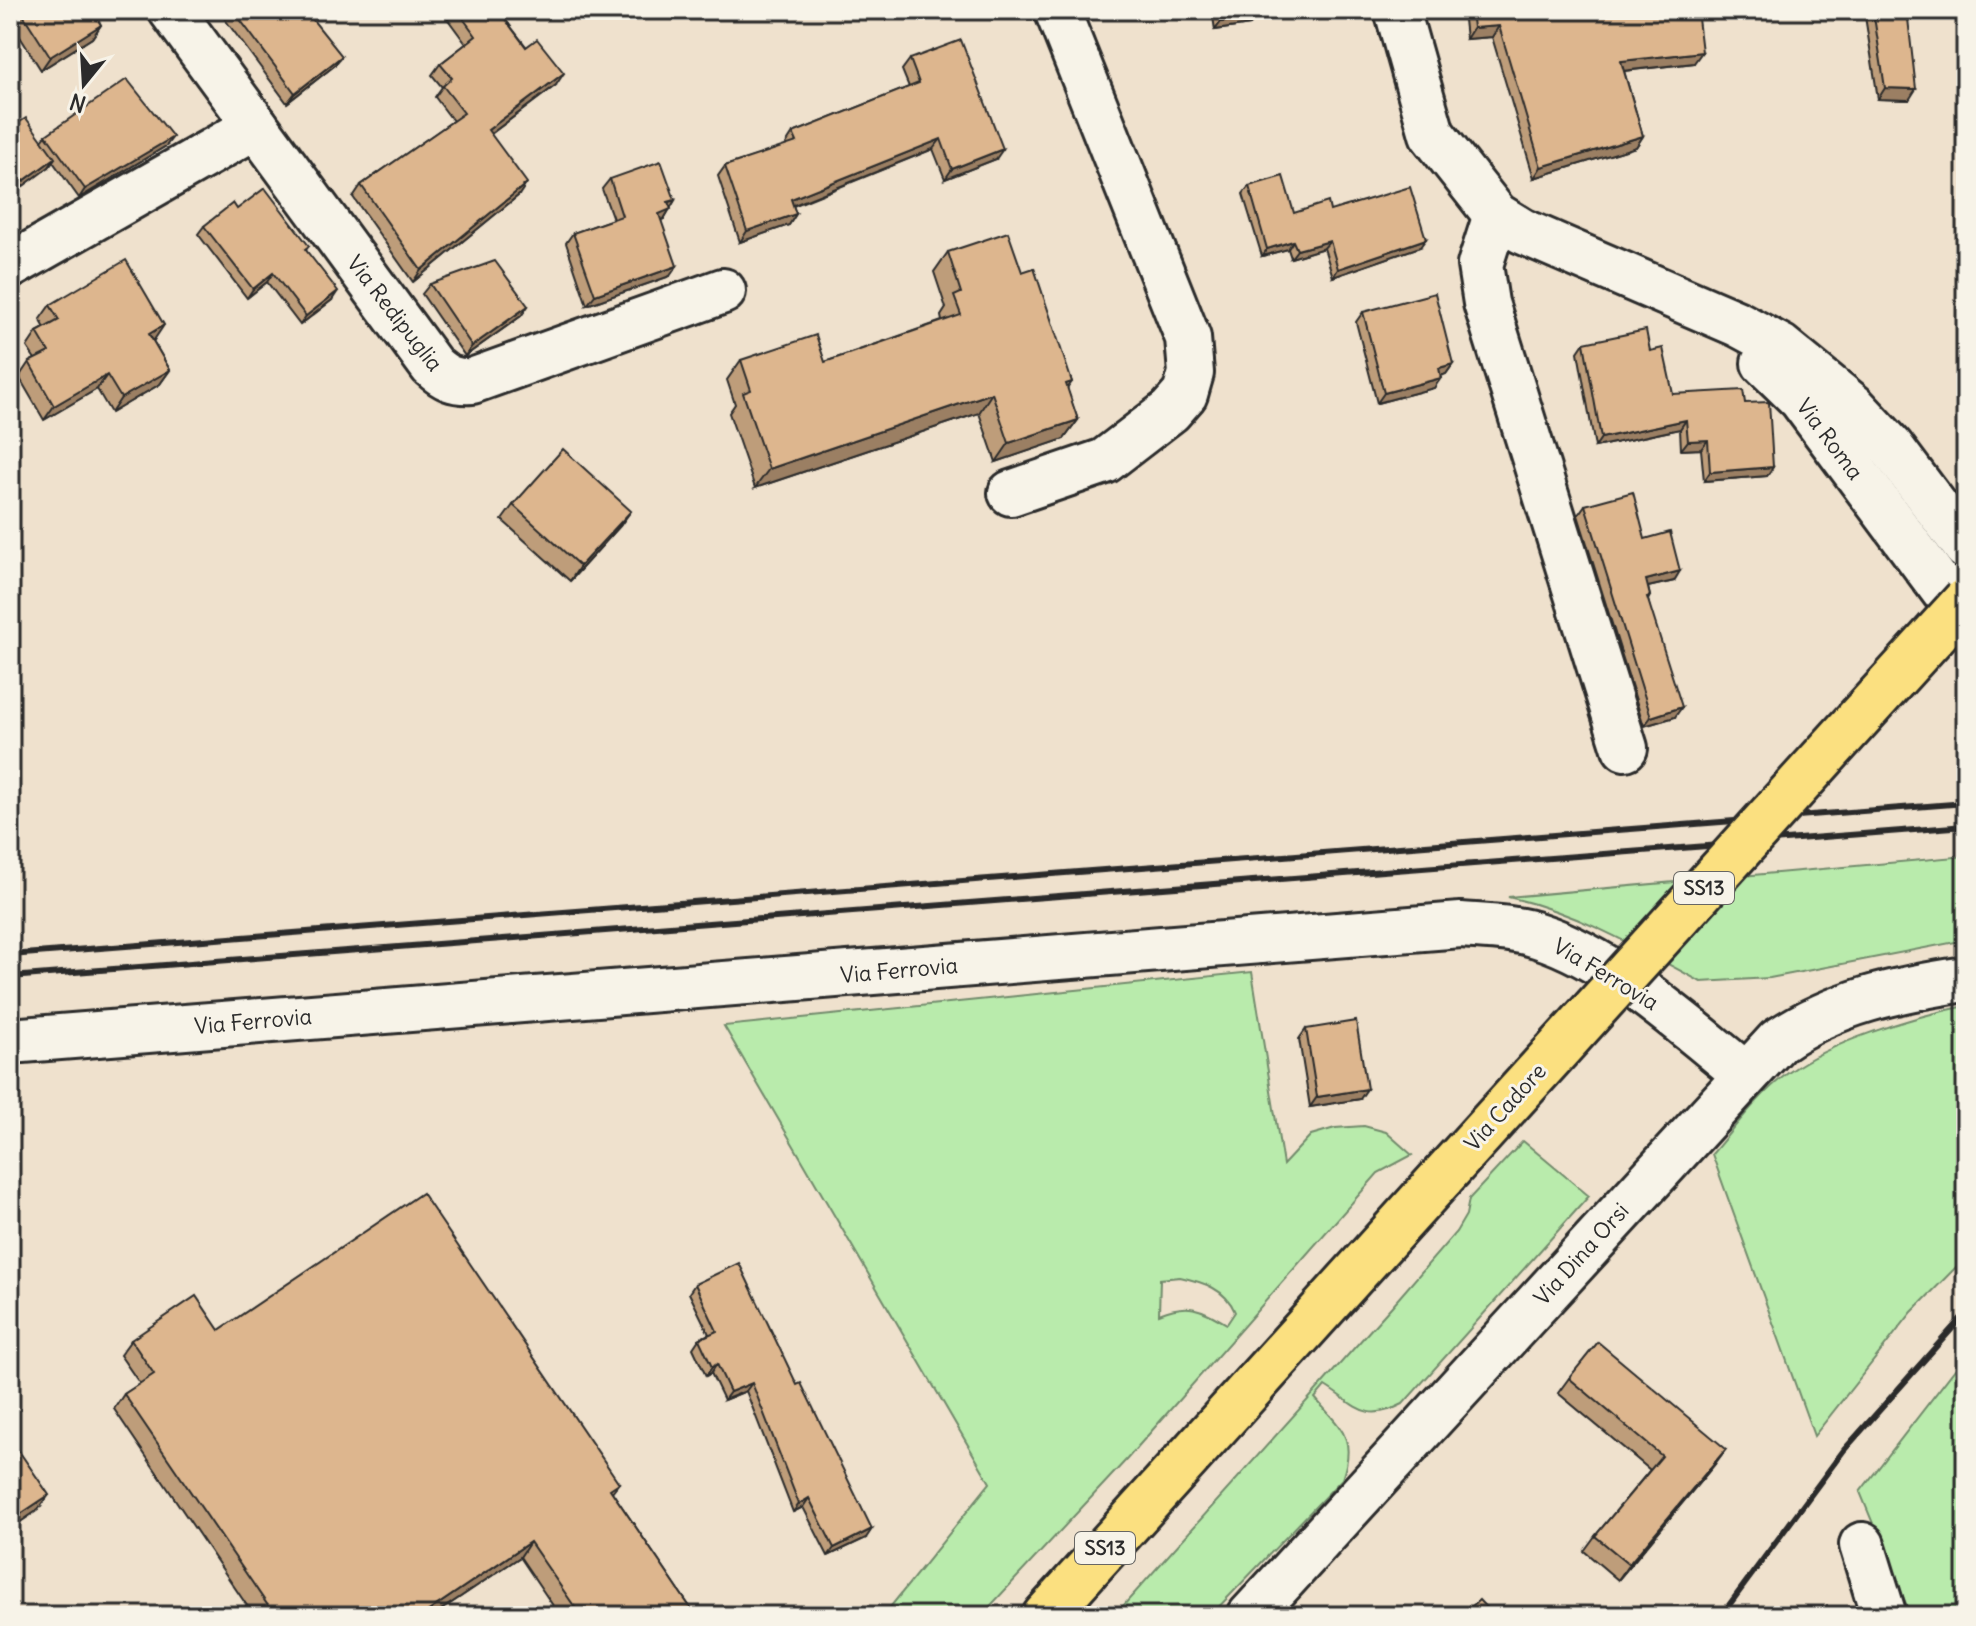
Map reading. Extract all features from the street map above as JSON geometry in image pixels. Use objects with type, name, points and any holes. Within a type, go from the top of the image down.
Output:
[{"type":"main road","name":"Via Cadore","points":[[1045,1616],[1966,600]]},
{"type":"street","name":"Via Redipuglia","points":[[171,10],[432,366],[455,382],[472,381],[723,291]]},
{"type":"street","points":[[1011,493],[1105,461],[1131,443],[1185,394],[1191,373],[1188,338],[1057,10]]},
{"type":"street","name":"Via Roma","points":[[1397,10],[1432,134],[1496,215],[1522,231],[1738,324],[1781,347],[1819,376],[1891,447],[1966,547]]},
{"type":"street","points":[[10,266],[256,126]]},
{"type":"street","points":[[1496,215],[1480,265],[1486,303],[1625,748]]},
{"type":"street","name":"Via Roma","points":[[1659,292],[1766,364],[1801,399],[1966,621]]},
{"type":"street","name":"Via Ferrovia","points":[[10,1041],[1461,925],[1507,928],[1564,944],[1655,1002],[1745,1074]]},
{"type":"street","name":"Via Dina Orsi","points":[[1250,1616],[1778,1041],[1825,1013],[1879,995],[1966,979]]},
{"type":"street","points":[[1862,1545],[1884,1616]]},
{"type":"green space","points":[[1966,856],[1966,940],[1770,978],[1701,982],[1584,922],[1508,897]]},
{"type":"green space","points":[[1252,972],[1283,1165],[1311,1135],[1335,1128],[1364,1126],[1386,1132],[1412,1155],[1378,1173],[1127,1459],[981,1616],[883,1616],[990,1483],[724,1026]],"holes":[[[1180,1277],[1220,1292],[1235,1312],[1227,1324],[1194,1308],[1178,1308],[1159,1314],[1160,1279]]]},
{"type":"green space","points":[[1966,1006],[1966,1257],[1912,1312],[1814,1436],[1712,1154],[1767,1091],[1806,1061],[1873,1032]]},
{"type":"green space","points":[[1523,1141],[1589,1196],[1403,1404],[1390,1410],[1369,1412],[1325,1386],[1315,1398],[1339,1426],[1347,1443],[1342,1479],[1210,1616],[1114,1616],[1456,1232],[1466,1215],[1469,1199]]},
{"type":"green space","points":[[1966,1355],[1966,1616],[1911,1616],[1860,1492]]},
{"type":"building","points":[[20,10],[92,10],[101,25],[50,57]]},
{"type":"building","points":[[233,10],[305,10],[342,56],[295,93]]},
{"type":"building","points":[[457,10],[498,10],[526,47],[537,39],[564,73],[488,130],[527,183],[421,270],[361,185],[464,113],[443,86],[452,78],[440,64],[476,36]]},
{"type":"building","points":[[1219,10],[1255,10],[1257,16],[1221,22]]},
{"type":"building","points":[[1471,10],[1697,10],[1702,52],[1621,61],[1643,136],[1541,167],[1499,26],[1473,28]]},
{"type":"building","points":[[1873,10],[1907,10],[1916,89],[1885,88]]},
{"type":"building","points":[[961,40],[1003,149],[952,169],[941,139],[791,199],[796,214],[747,231],[725,166],[797,142],[793,133],[919,83],[910,59]]},
{"type":"building","points":[[127,79],[173,137],[85,189],[46,135]]},
{"type":"building","points":[[10,114],[17,124],[26,118],[55,158],[10,191]]},
{"type":"building","points":[[661,161],[675,200],[668,202],[671,209],[659,214],[677,266],[595,295],[573,233],[622,216],[610,179]]},
{"type":"building","points":[[1283,176],[1294,213],[1328,202],[1330,211],[1410,187],[1426,239],[1338,269],[1330,241],[1297,250],[1293,241],[1267,249],[1249,186]]},
{"type":"building","points":[[265,188],[309,246],[305,249],[338,291],[306,316],[273,273],[253,289],[204,226],[233,203],[237,209]]},
{"type":"building","points":[[1008,232],[1022,272],[1034,268],[1072,382],[1066,384],[1078,420],[1009,443],[992,393],[769,469],[743,393],[751,390],[741,360],[816,335],[825,362],[961,315],[954,296],[961,293],[948,252]]},
{"type":"building","points":[[126,260],[164,325],[149,334],[170,370],[121,398],[107,375],[54,406],[29,362],[49,352],[37,332],[59,320],[50,305]]},
{"type":"building","points":[[495,261],[528,306],[472,346],[430,284]]},
{"type":"building","points":[[1435,293],[1453,364],[1439,368],[1441,378],[1384,393],[1363,312]]},
{"type":"building","points":[[1646,330],[1650,351],[1663,348],[1673,394],[1743,390],[1745,403],[1769,402],[1773,467],[1710,472],[1708,440],[1688,441],[1686,420],[1601,438],[1584,343]]},
{"type":"building","points":[[563,449],[631,511],[580,566],[513,505]]},
{"type":"building","points":[[1633,492],[1645,539],[1670,532],[1680,571],[1646,580],[1650,596],[1647,597],[1682,707],[1651,717],[1585,505]]},
{"type":"building","points":[[1356,1021],[1367,1089],[1317,1097],[1306,1029]]},
{"type":"building","points":[[422,1193],[619,1483],[610,1489],[696,1616],[581,1616],[530,1542],[421,1616],[275,1616],[124,1394],[154,1374],[131,1340],[196,1296],[219,1330]]},
{"type":"building","points":[[739,1263],[797,1385],[801,1383],[872,1529],[834,1548],[809,1498],[799,1504],[752,1383],[730,1392],[717,1364],[712,1367],[699,1339],[717,1331],[695,1284]]},
{"type":"building","points":[[1598,1342],[1726,1449],[1629,1564],[1595,1536],[1662,1456],[1569,1378]]},
{"type":"building","points":[[10,1438],[49,1495],[10,1521]]},
{"type":"building","points":[[1479,1600],[1494,1616],[1461,1616]]},
{"type":"railway","points":[[10,955],[1966,803]]},
{"type":"railway","points":[[10,977],[1966,826]]},
{"type":"railway","points":[[1721,1616],[1844,1450],[1966,1313]]}]
